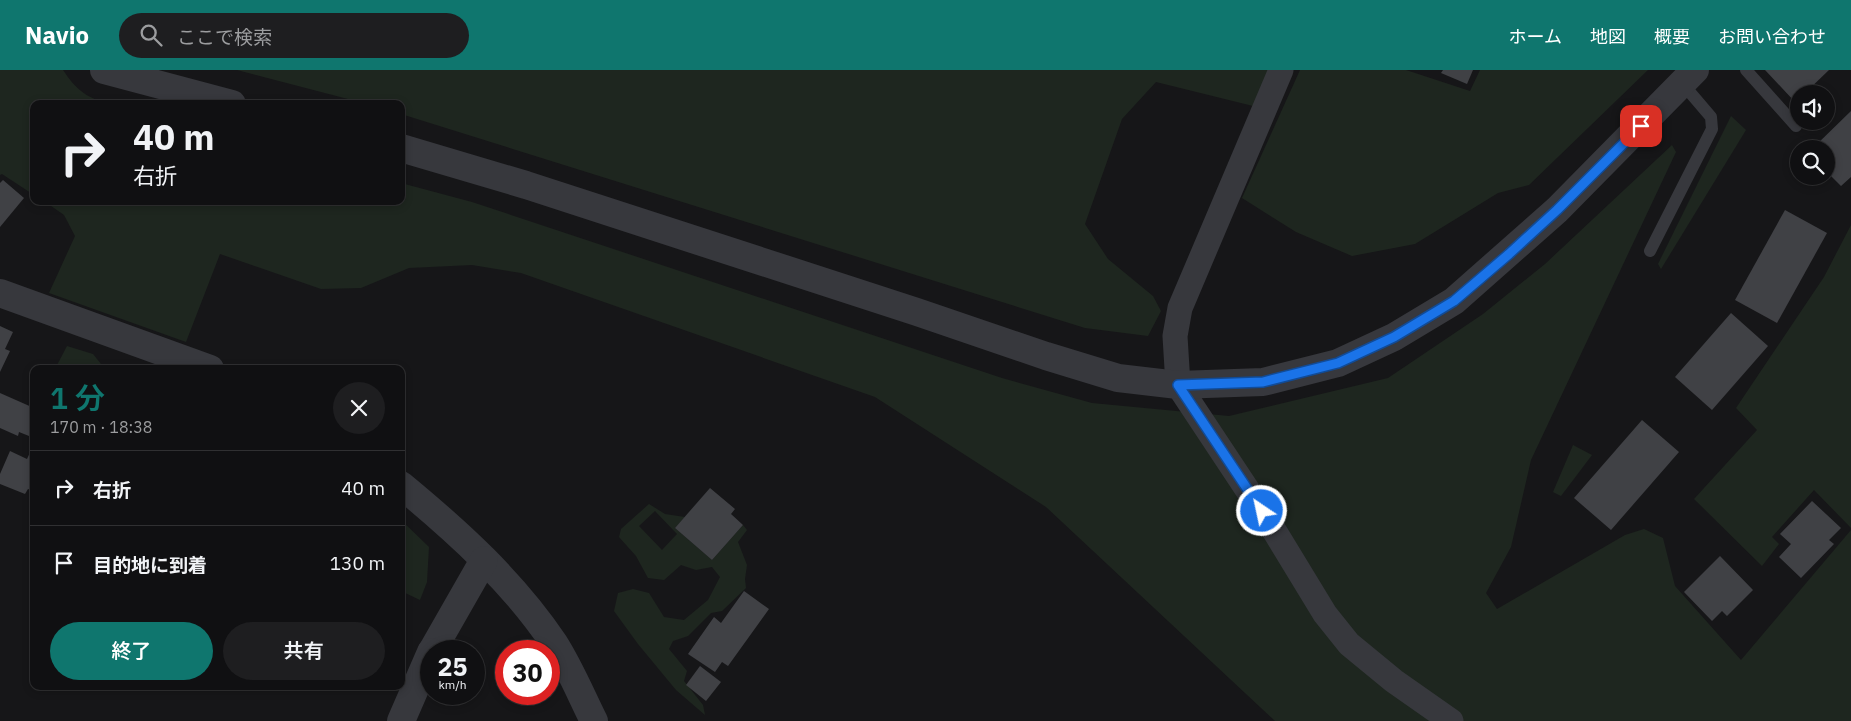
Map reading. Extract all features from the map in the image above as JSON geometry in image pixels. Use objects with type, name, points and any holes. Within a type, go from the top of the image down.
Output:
[{"type":"street","points":[[104,70],[217,100]]},
{"type":"street","points":[[1281,70],[1180,308],[1175,336],[1178,385],[1272,527],[1326,614],[1349,644],[1394,681],[1451,721]]},
{"type":"street","points":[[405,149],[526,185],[1118,378],[1178,385],[1263,382],[1338,363],[1394,337],[1454,301],[1557,210],[1689,77]]},
{"type":"street","points":[[0,293],[199,365]]},
{"type":"street","points":[[405,489],[511,586],[555,645],[594,721]]},
{"type":"street","points":[[439,640],[484,560]]},
{"type":"street","points":[[401,721],[420,679]]},
{"type":"lane","points":[[1746,70],[1790,119]]},
{"type":"lane","points":[[1650,252],[1712,129],[1711,117],[1689,77]]},
{"type":"shaded area","points":[[0,70],[63,70],[78,88],[88,96],[98,100],[30,100],[30,192],[2,174],[0,175]]},
{"type":"shaded area","points":[[237,70],[1269,70],[1253,106],[1156,82],[1122,119],[1085,224],[1108,259],[1153,296],[1161,311],[1148,336],[1085,328],[405,115],[405,100],[352,100]]},
{"type":"shaded area","points":[[1300,70],[1406,70],[1470,91],[1480,70],[1648,70],[1529,185],[1498,193],[1415,244],[1352,256],[1296,232],[1242,198]]},
{"type":"shaded area","points":[[1731,116],[1746,130],[1661,269],[1658,264]]},
{"type":"shaded area","points":[[1672,145],[1676,152],[1531,460],[1511,547],[1486,593],[1497,609],[1625,535],[1644,529],[1663,538],[1675,586],[1741,660],[1851,530],[1851,721],[1275,721],[1046,507],[875,397],[521,273],[472,265],[409,268],[361,288],[321,289],[220,254],[186,342],[49,293],[75,236],[64,215],[50,205],[405,205],[405,184],[472,202],[1002,378],[1092,403],[1229,416],[1388,378],[1483,314],[1545,264]]},
{"type":"shaded area","points":[[1851,225],[1851,528],[1814,490],[1772,537],[1779,544],[1762,566],[1694,499],[1757,430],[1736,408],[1824,277]]},
{"type":"shaded area","points":[[67,346],[93,354],[102,365],[57,365]]},
{"type":"shaded area","points":[[1573,445],[1592,455],[1561,496],[1553,492]]},
{"type":"shaded area","points":[[649,504],[665,514],[685,517],[675,528],[712,560],[743,525],[747,530],[738,542],[747,565],[746,588],[722,611],[711,613],[688,636],[673,641],[669,649],[687,671],[684,681],[703,705],[705,715],[676,690],[614,611],[618,593],[633,589],[649,593],[664,617],[684,620],[708,600],[720,577],[712,567],[696,570],[681,565],[664,580],[648,578],[636,556],[619,537],[621,529]],"holes":[[[655,511],[677,534],[662,550],[639,526]]]},
{"type":"shaded area","points":[[405,524],[429,547],[427,582],[420,600],[405,593]]},
{"type":"building","points":[[1443,70],[1473,70],[1467,84],[1441,73]]},
{"type":"building","points":[[1765,70],[1829,70],[1813,85],[1790,85],[1790,97]]},
{"type":"building","points":[[1851,111],[1851,177],[1841,186],[1835,180],[1835,140],[1821,140],[1832,130],[1835,130],[1835,127]]},
{"type":"building","points":[[3,180],[24,198],[0,227],[0,183]]},
{"type":"building","points":[[1785,210],[1827,233],[1777,323],[1735,300]]},
{"type":"building","points":[[1731,313],[1768,346],[1712,410],[1675,377]]},
{"type":"building","points":[[0,326],[13,332],[5,349],[10,351],[0,372]]},
{"type":"building","points":[[0,393],[30,406],[30,436],[19,432],[18,436],[0,428]]},
{"type":"building","points":[[1642,420],[1679,452],[1611,530],[1574,498]]},
{"type":"building","points":[[10,451],[27,459],[30,453],[30,490],[28,489],[25,494],[0,484],[0,474]]},
{"type":"building","points":[[710,488],[735,509],[731,514],[743,525],[712,560],[675,528]]},
{"type":"building","points":[[1812,501],[1841,528],[1829,540],[1834,544],[1801,578],[1779,557],[1791,544],[1780,534]]},
{"type":"building","points":[[1720,556],[1753,590],[1727,616],[1722,611],[1712,621],[1684,592]]},
{"type":"building","points":[[744,591],[769,609],[728,666],[722,662],[715,672],[688,654],[714,617],[721,623]]},
{"type":"building","points":[[700,666],[721,682],[706,701],[686,685]]},
{"type":"route","points":[[1262,511],[1178,385],[1263,382],[1338,363],[1394,337],[1454,301],[1557,210],[1641,126]]}]
